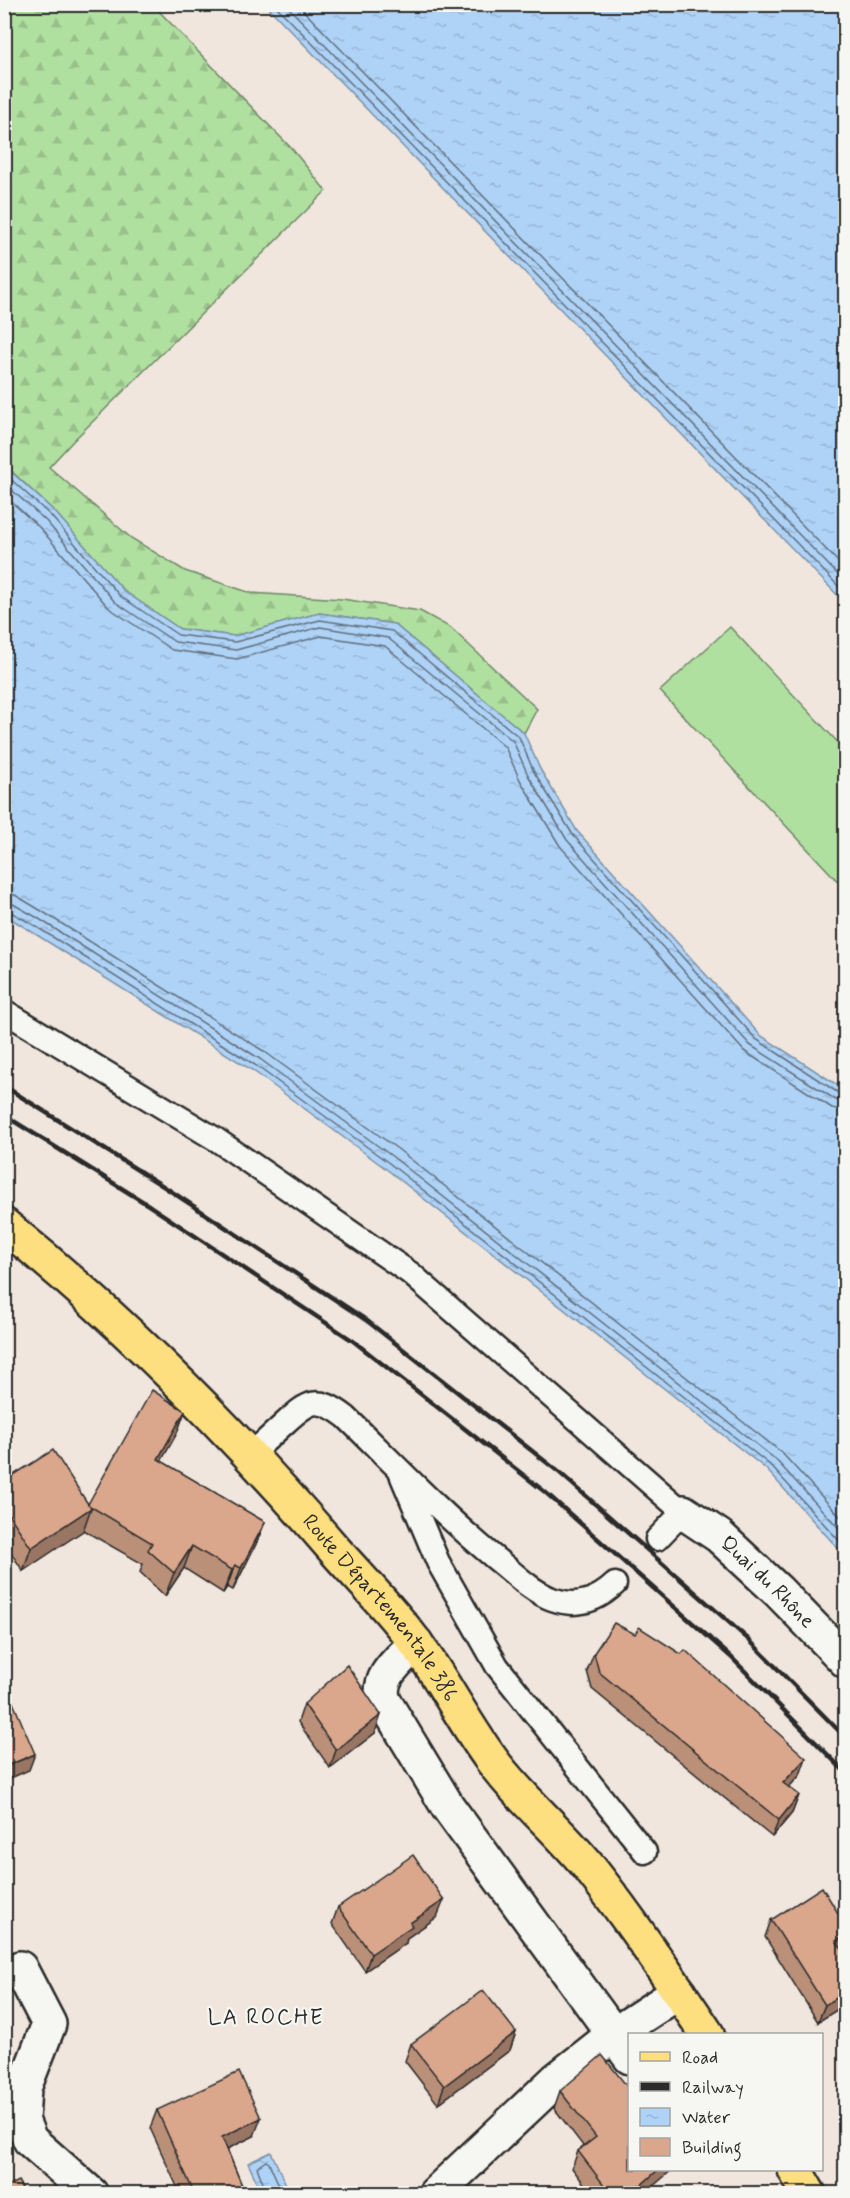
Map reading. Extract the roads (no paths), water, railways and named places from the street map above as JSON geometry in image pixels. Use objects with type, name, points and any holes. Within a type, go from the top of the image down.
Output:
[{"type":"main road","name":"Route Départementale 386","points":[[4,1225],[58,1269],[142,1347],[250,1455],[416,1643],[496,1766],[519,1794],[554,1826],[591,1870],[706,2033]]},
{"type":"main road","points":[[796,2171],[809,2193]]},
{"type":"street","name":"Quai du Rhône","points":[[682,1512],[727,1544],[778,1591],[846,1660]]},
{"type":"street","points":[[416,1643],[381,1683],[384,1701],[448,1807],[621,2046],[556,2080],[435,2193]]},
{"type":"street","points":[[20,1968],[49,2024],[24,2088],[22,2120],[30,2140],[91,2193]]},
{"type":"street","points":[[635,2033],[679,1992]]},
{"type":"lane","points":[[4,1011],[218,1140],[410,1273],[682,1512],[657,1539]]},
{"type":"lane","points":[[250,1455],[302,1407],[321,1404],[333,1408],[346,1417],[468,1535],[531,1588],[553,1599],[579,1604],[603,1596],[615,1584]]},
{"type":"lane","points":[[398,1467],[438,1562],[497,1666],[645,1852]]},
{"type":"water","points":[[266,5],[845,5],[845,603]]},
{"type":"water","points":[[4,465],[55,512],[124,591],[180,629],[234,636],[319,613],[394,624],[524,733],[540,769],[577,831],[760,1035],[845,1090],[845,1556],[766,1469],[385,1168],[252,1070],[5,915]]},
{"type":"water","points":[[271,2152],[290,2193],[262,2193],[248,2163]]},
{"type":"railway","points":[[4,1086],[163,1186],[366,1320],[560,1473],[748,1639],[846,1738]]},
{"type":"railway","points":[[4,1115],[150,1206],[352,1340],[545,1492],[731,1657],[846,1773]]},
{"type":"district","name":"LA ROCHE","points":[[266,2018]]}]
